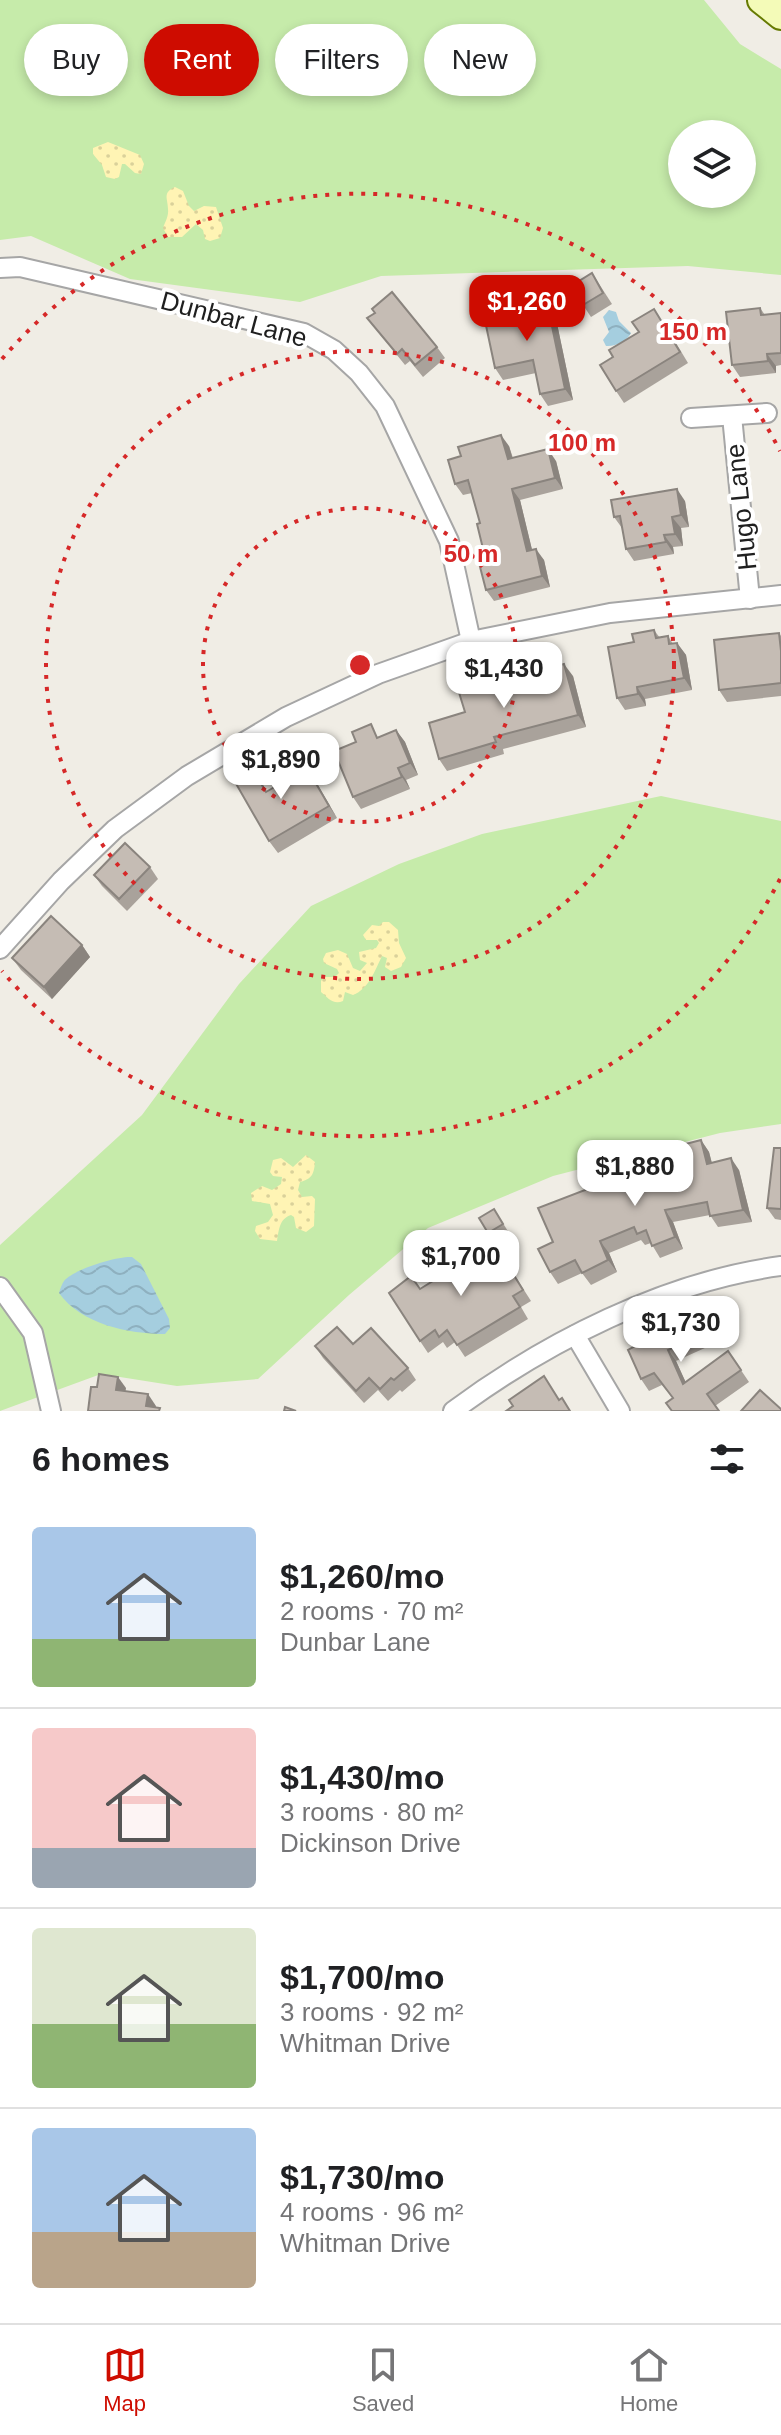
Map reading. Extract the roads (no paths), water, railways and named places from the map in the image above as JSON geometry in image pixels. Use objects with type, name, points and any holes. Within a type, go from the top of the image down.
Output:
[{"type":"street","points":[[761,0],[781,16]]},
{"type":"street","name":"Dunbar Lane","points":[[0,268],[20,267],[304,333],[334,350],[359,373],[385,406],[449,541],[471,641]]},
{"type":"street","points":[[691,418],[767,413]]},
{"type":"street","name":"Hugo Lane","points":[[732,416],[750,599]]},
{"type":"street","points":[[0,949],[61,881],[115,829],[187,776],[286,717],[378,674],[471,641],[610,613],[781,595]]},
{"type":"street","points":[[453,1411],[575,1335],[664,1294],[742,1271],[781,1266]]},
{"type":"street","points":[[0,1287],[33,1333],[51,1411]]},
{"type":"street","points":[[575,1335],[620,1411]]},
{"type":"water","points":[[609,310],[616,312],[619,321],[631,333],[627,339],[613,346],[606,346],[603,340],[609,332],[603,317]]},
{"type":"water","points":[[132,1257],[141,1264],[169,1319],[170,1328],[165,1334],[136,1332],[92,1320],[68,1304],[59,1293],[64,1281],[77,1272],[107,1261]]}]
